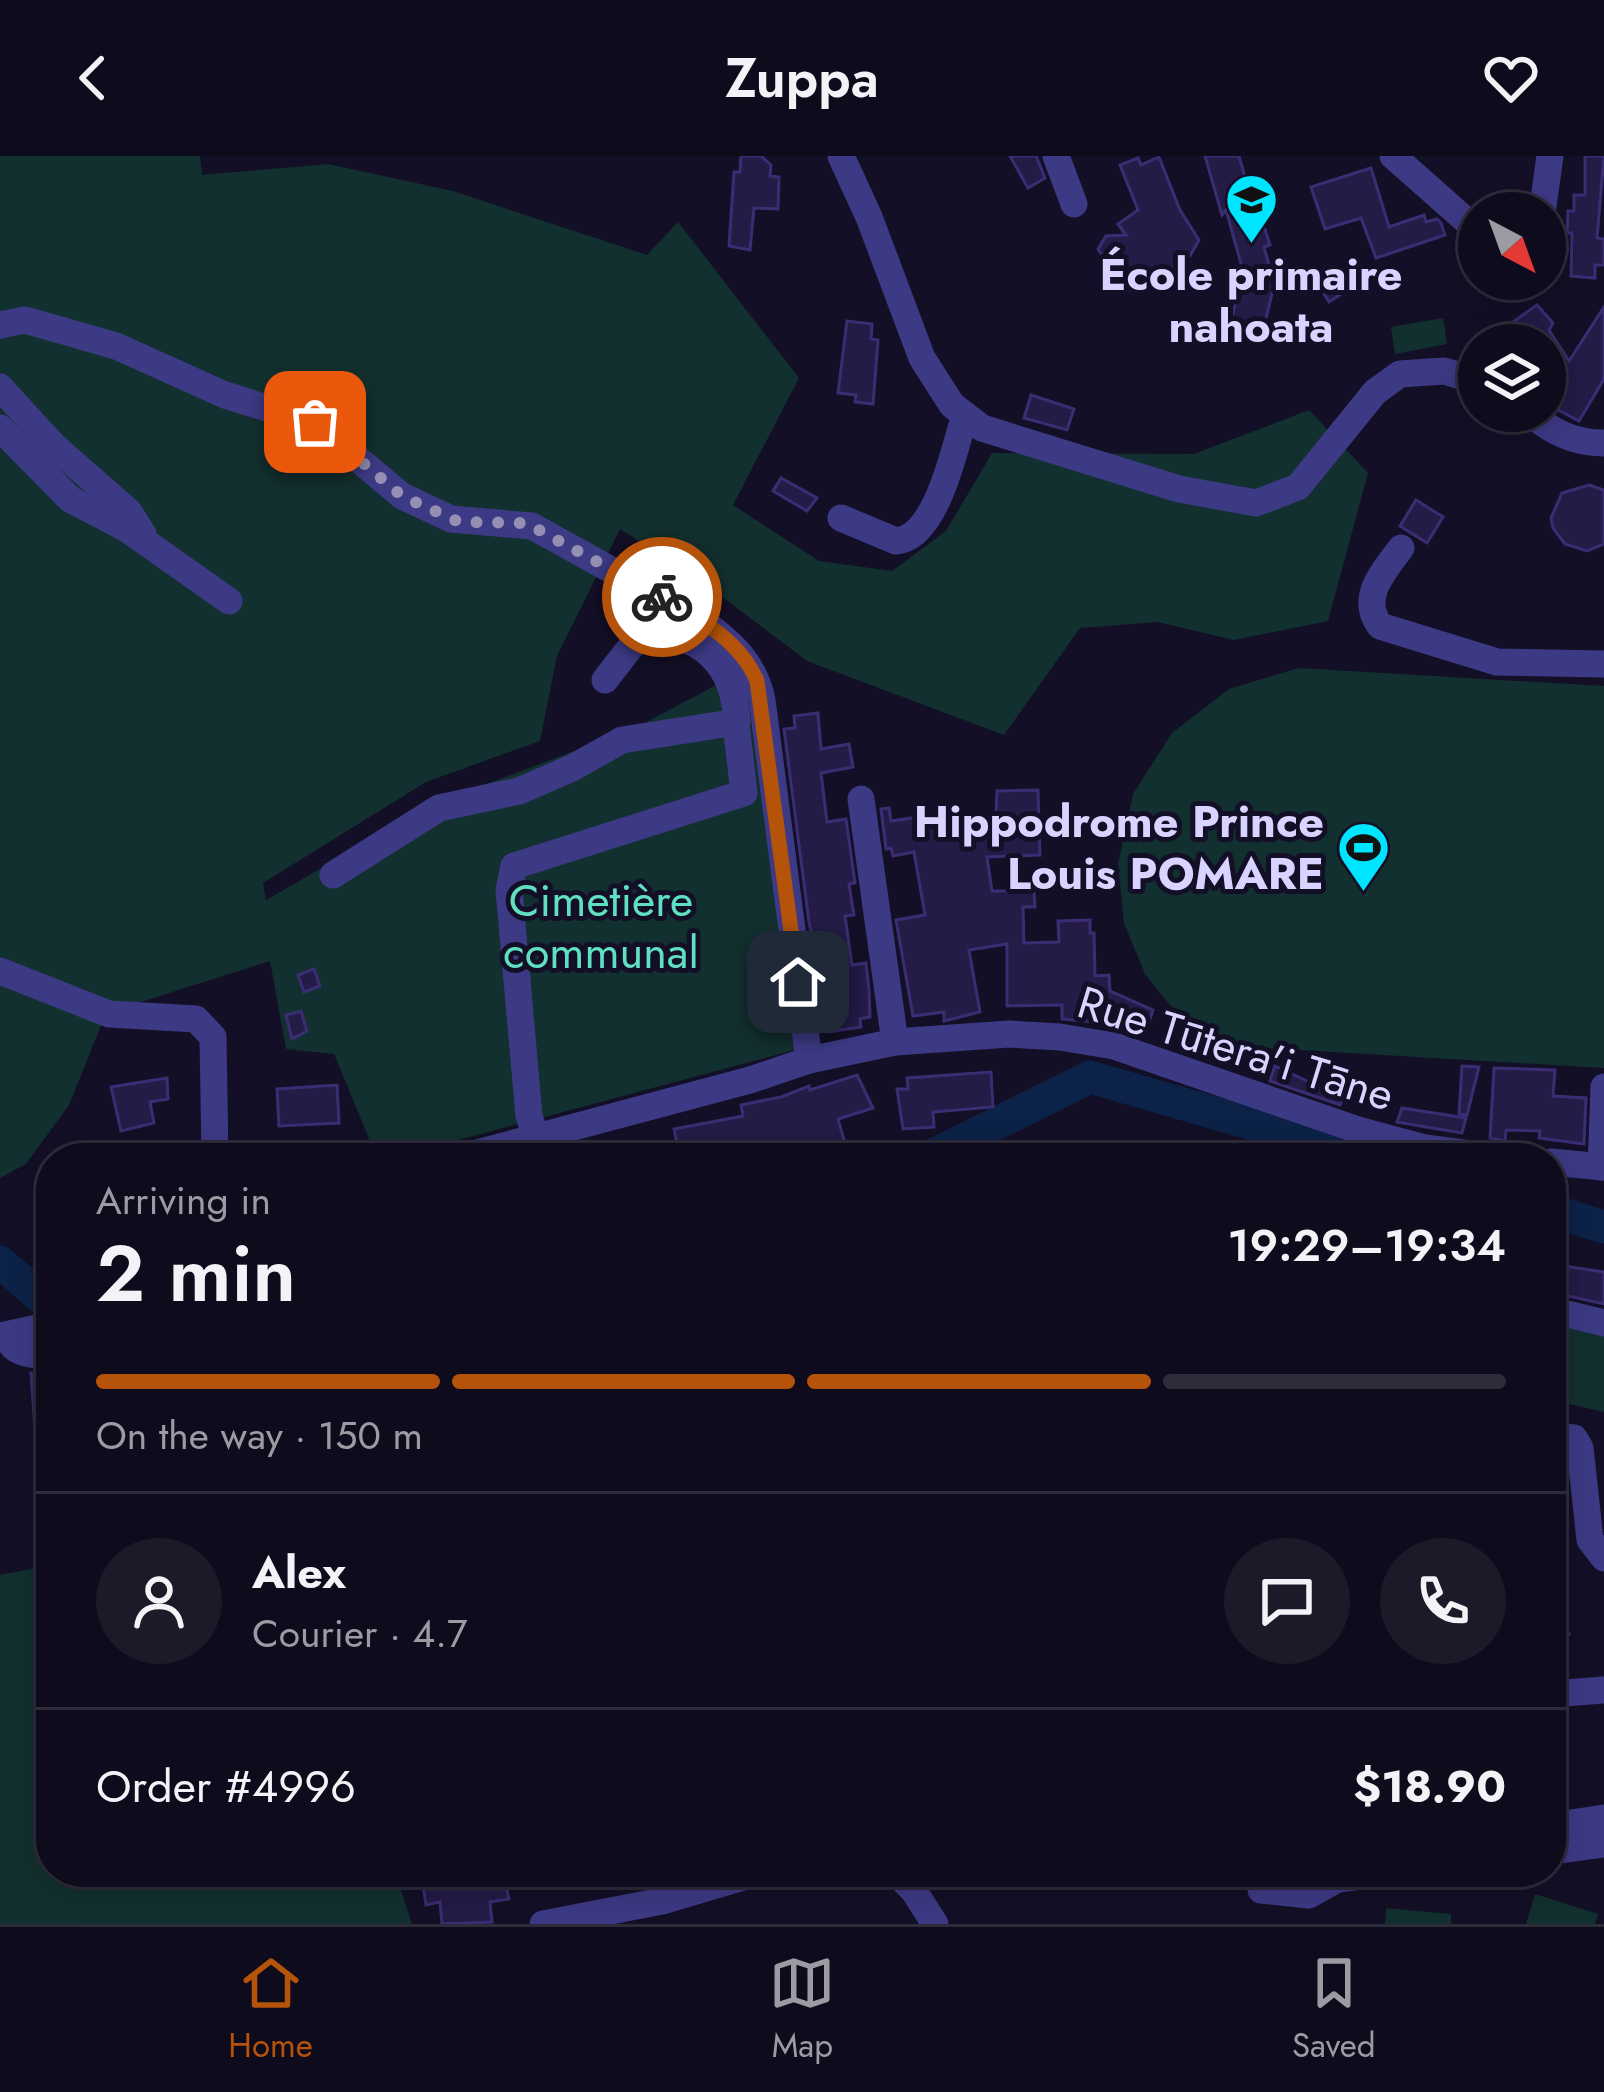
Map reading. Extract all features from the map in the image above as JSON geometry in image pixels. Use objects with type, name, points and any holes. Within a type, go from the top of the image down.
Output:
[{"type":"street","points":[[841,156],[922,358],[964,418],[994,433],[1211,497],[1256,503],[1298,488],[1375,392],[1400,374],[1444,371],[1458,375]]},
{"type":"street","points":[[1056,156],[1074,204]]},
{"type":"street","points":[[1394,156],[1458,213]]},
{"type":"street","points":[[1545,192],[1550,156]]},
{"type":"street","points":[[0,325],[25,320],[116,346],[225,395],[315,422],[402,496],[459,522],[526,523],[703,621],[743,656],[760,691],[809,1060]]},
{"type":"street","points":[[0,386],[54,446],[129,512],[147,544]]},
{"type":"street","points":[[841,518],[896,541],[905,541],[922,528],[944,481],[964,418]]},
{"type":"street","points":[[0,428],[70,499],[147,544],[229,601]]},
{"type":"street","points":[[1560,432],[1583,442],[1604,442]]},
{"type":"street","points":[[1401,548],[1370,599],[1372,615],[1381,626],[1497,662],[1604,664]]},
{"type":"street","points":[[536,1138],[529,1116],[509,890],[514,866],[744,793],[730,677],[720,662],[662,634],[640,635],[605,680]]},
{"type":"street","points":[[333,875],[439,808],[519,791],[622,740],[736,724]]},
{"type":"street","points":[[861,799],[895,1042]]},
{"type":"street","points":[[0,971],[110,1014],[196,1019],[213,1036],[215,1143]]},
{"type":"street","name":"Rue Tūtera'i Tāne","points":[[516,1143],[809,1060],[895,1042],[1035,1035],[1114,1046],[1406,1143]]},
{"type":"street","points":[[1566,1163],[1602,1167],[1604,1087]]},
{"type":"street","points":[[1566,1314],[1604,1323]]},
{"type":"street","points":[[36,1329],[3,1335],[18,1352],[36,1355]]},
{"type":"street","points":[[1566,1437],[1574,1438],[1580,1448],[1590,1540],[1604,1558],[1604,1572]]},
{"type":"street","points":[[1566,1693],[1604,1690]]},
{"type":"street","points":[[1566,1824],[1604,1818]]},
{"type":"street","points":[[1566,1849],[1604,1844]]},
{"type":"street","points":[[543,1924],[709,1887]]},
{"type":"street","points":[[910,1887],[935,1924]]},
{"type":"street","points":[[1261,1890],[1309,1894],[1323,1887]]},
{"type":"green space","name":"Cimetière communal","points":[[0,156],[200,156],[202,175],[328,164],[453,191],[647,255],[678,222],[799,378],[733,505],[819,561],[892,571],[946,531],[992,453],[1194,454],[1309,410],[1368,473],[1328,621],[1234,640],[1158,622],[1080,628],[1004,735],[807,661],[709,587],[620,529],[557,656],[540,741],[426,782],[263,883],[266,900],[433,804],[633,729],[724,681],[747,690],[795,1050],[447,1143],[371,1143],[334,1054],[286,1049],[270,961],[106,1013],[69,1105],[41,1143],[36,1143],[26,1164],[0,1178]]},
{"type":"green space","points":[[1443,318],[1447,344],[1395,354],[1391,327]]},
{"type":"green space","name":"Hippodrome Prince Louis POMARE","points":[[1299,668],[1604,686],[1604,1068],[1248,1047],[1182,1020],[1145,974],[1124,923],[1118,864],[1133,794],[1172,733],[1229,689]]},
{"type":"green space","points":[[1566,1324],[1604,1333],[1604,1412],[1566,1403]]},
{"type":"green space","points":[[36,1568],[36,1887],[400,1887],[412,1924],[0,1924],[0,1575]]},
{"type":"green space","points":[[1535,1894],[1598,1914],[1595,1924],[1526,1924]]},
{"type":"green space","points":[[1386,1908],[1451,1914],[1451,1924],[1385,1924]]},
{"type":"building","points":[[741,156],[761,156],[771,165],[770,176],[779,177],[778,209],[754,208],[750,250],[729,246],[734,172],[740,172]]},
{"type":"building","points":[[1010,156],[1036,156],[1045,178],[1028,188]]},
{"type":"building","name":"École primaire nahoata","points":[[1205,156],[1239,156],[1252,202],[1256,201],[1270,245],[1264,247],[1276,277],[1262,335],[1230,326],[1243,271]]},
{"type":"building","points":[[1585,156],[1604,156],[1597,238],[1604,239],[1604,265],[1595,265],[1595,278],[1571,276],[1572,233],[1567,233],[1574,195],[1585,195]]},
{"type":"building","points":[[1159,157],[1180,210],[1199,240],[1190,256],[1163,269],[1157,279],[1145,280],[1140,290],[1124,291],[1098,249],[1106,236],[1126,235],[1118,224],[1138,210],[1120,165],[1138,158],[1141,165]]},
{"type":"building","points":[[1371,168],[1389,227],[1424,215],[1426,222],[1437,219],[1445,235],[1376,258],[1361,218],[1325,229],[1311,187]]},
{"type":"building","points":[[1344,274],[1352,287],[1329,302],[1321,289]]},
{"type":"building","points":[[1537,305],[1553,323],[1552,324],[1510,324]]},
{"type":"building","points":[[1604,307],[1604,379],[1579,421],[1566,414],[1566,356],[1569,361]]},
{"type":"building","points":[[847,321],[872,324],[871,339],[878,340],[873,404],[838,393]]},
{"type":"building","points":[[1031,395],[1074,409],[1067,430],[1024,418]]},
{"type":"building","points":[[781,478],[817,498],[807,511],[773,491]]},
{"type":"building","points":[[1589,485],[1604,490],[1604,544],[1587,551],[1565,544],[1551,518],[1562,493]]},
{"type":"building","points":[[1416,500],[1443,517],[1427,543],[1400,526]]},
{"type":"building","points":[[818,713],[821,749],[849,744],[853,767],[821,773],[827,822],[846,819],[855,883],[849,884],[854,915],[845,916],[852,965],[866,963],[870,1017],[860,1019],[861,1027],[828,1032],[827,1020],[822,1021],[818,992],[822,980],[809,922],[784,729],[795,728],[794,716]]},
{"type":"building","points":[[1038,790],[1040,855],[987,857],[992,891],[1034,891],[1035,907],[1023,907],[1024,943],[1059,942],[1058,921],[1090,920],[1095,976],[1109,975],[1110,991],[1153,1010],[1146,1032],[1095,1016],[1095,1022],[1062,1019],[1062,1005],[1007,1006],[1007,944],[969,950],[980,1012],[944,1021],[944,1012],[913,1016],[896,920],[925,915],[914,852],[893,856],[891,848],[886,849],[881,809],[889,808],[891,821],[925,816],[926,822],[966,815],[968,832],[995,833],[997,791]]},
{"type":"building","points":[[314,969],[320,986],[304,992],[298,975]]},
{"type":"building","points":[[301,1011],[307,1031],[292,1039],[286,1015]]},
{"type":"building","points":[[1275,1066],[1343,1098],[1340,1105],[1270,1081]]},
{"type":"building","points":[[1462,1066],[1479,1067],[1467,1115],[1459,1114]]},
{"type":"building","points":[[1494,1068],[1555,1070],[1553,1096],[1586,1098],[1584,1144],[1539,1138],[1540,1131],[1506,1130],[1505,1141],[1490,1138]]},
{"type":"building","points":[[991,1072],[993,1107],[933,1112],[934,1127],[903,1129],[897,1089],[908,1089],[907,1078]]},
{"type":"building","points":[[857,1075],[873,1108],[838,1119],[845,1143],[677,1143],[674,1129],[743,1116],[741,1105],[809,1086],[810,1090]]},
{"type":"building","points":[[167,1078],[168,1099],[150,1102],[154,1123],[121,1131],[111,1087]]},
{"type":"building","points":[[337,1085],[339,1123],[279,1126],[277,1089]]},
{"type":"building","points":[[1402,1108],[1466,1118],[1462,1133],[1397,1122]]},
{"type":"building","points":[[1566,1266],[1604,1272],[1604,1304],[1566,1295]]},
{"type":"building","points":[[31,1373],[36,1374],[36,1444]]},
{"type":"building","points":[[423,1887],[506,1887],[509,1899],[490,1902],[492,1922],[442,1924],[440,1902],[426,1905]]},
{"type":"waterway","points":[[957,1143],[1090,1077],[1319,1143]]},
{"type":"waterway","points":[[1566,1215],[1604,1227]]},
{"type":"waterway","points":[[0,1262],[36,1293]]},
{"type":"way so far","points":[[315,422],[402,496],[459,522],[526,523],[662,597]]},
{"type":"place","name":"École primaire nahoata","points":[[1251,246]]},
{"type":"place","name":"Hippodrome Prince Louis POMARE","points":[[1363,893]]},
{"type":"route","points":[[662,597],[727,639],[757,681],[798,982]]}]
